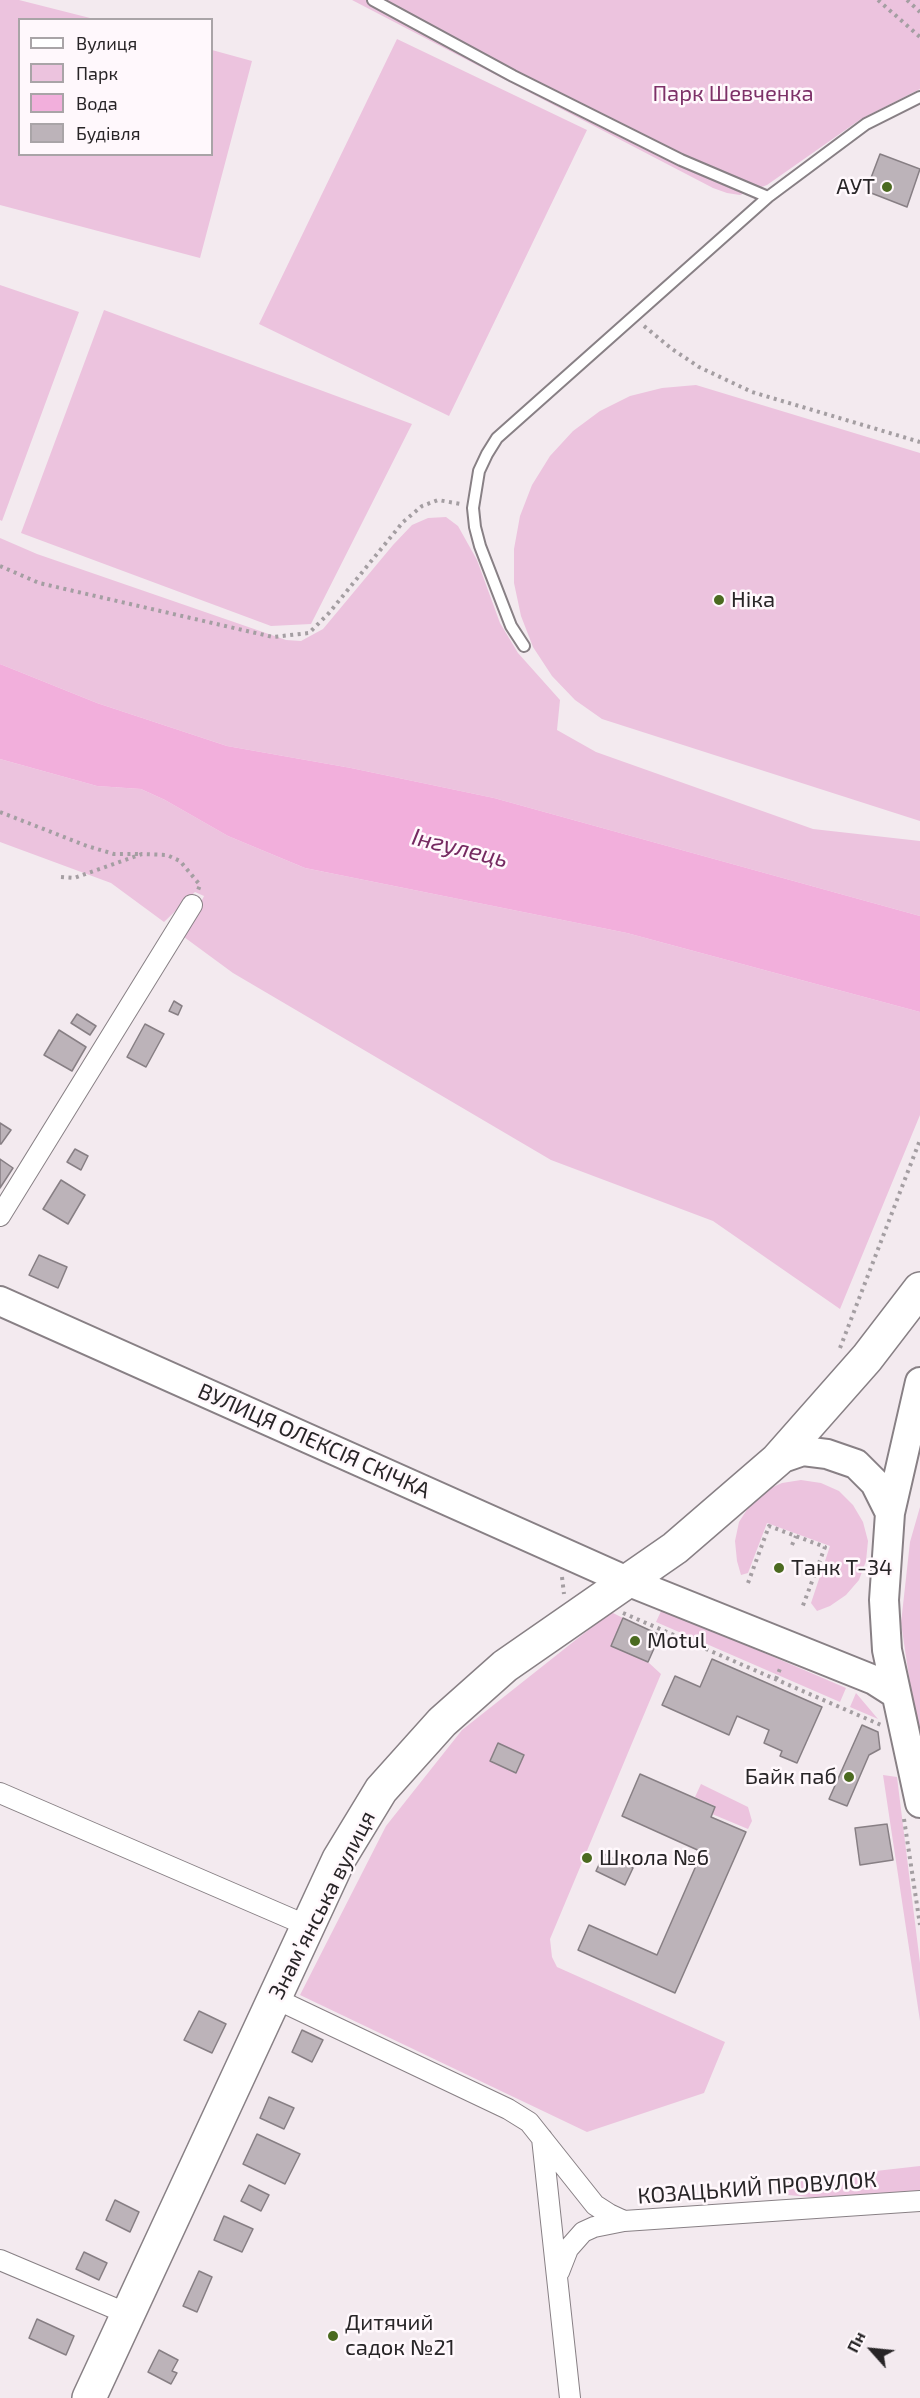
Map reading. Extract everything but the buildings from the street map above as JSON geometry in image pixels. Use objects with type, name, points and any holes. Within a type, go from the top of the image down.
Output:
[{"type":"highway","name":"Знамʼянська вулиця","points":[[89,2398],[339,1859],[381,1790],[442,1722],[505,1666],[624,1597],[675,1548],[777,1460],[867,1358],[920,1289]]},
{"type":"street","points":[[0,1216],[192,905]]},
{"type":"street","name":"ВУЛИЦЯ ОЛЕКСІЯ СКІЧКА","points":[[0,1301],[624,1597],[853,1671],[874,1680],[896,1694]]},
{"type":"street","points":[[911,1809],[896,1694],[887,1650],[884,1600],[890,1514],[920,1382]]},
{"type":"street","points":[[777,1460],[803,1451],[827,1454],[856,1464],[875,1483],[890,1514]]},
{"type":"street","points":[[0,1793],[308,1926]]},
{"type":"street","name":"КОЗАЦЬКИЙ ПРОВУЛОК","points":[[274,1998],[508,2109],[530,2122],[596,2205],[624,2221],[920,2201]]},
{"type":"street","points":[[542,2138],[570,2398]]},
{"type":"street","points":[[558,2275],[568,2249],[584,2232],[594,2227],[624,2221]]},
{"type":"street","points":[[0,2260],[128,2314]]},
{"type":"lane","points":[[373,0],[513,76],[681,160],[768,197]]},
{"type":"lane","points":[[524,646],[511,626],[480,546],[473,508],[480,471],[487,454],[498,438],[768,197],[866,124],[920,97]]},
{"type":"path","points":[[879,0],[920,37]]},
{"type":"path","points":[[907,0],[920,12]]},
{"type":"path","points":[[633,317],[672,349],[699,367],[752,392],[920,442]]},
{"type":"path","points":[[0,566],[39,583],[273,637],[309,633],[329,614],[403,522],[422,507],[438,500],[452,501],[473,508]]},
{"type":"path","points":[[0,812],[87,846],[114,854],[167,855],[180,861],[200,885],[192,905]]},
{"type":"path","points":[[61,877],[74,878],[142,854]]},
{"type":"path","points":[[840,1349],[920,1140]]},
{"type":"path","points":[[748,1583],[769,1526],[825,1547],[802,1608]]},
{"type":"path","points":[[792,1545],[796,1536]]},
{"type":"path","points":[[560,1573],[563,1580],[562,1601]]},
{"type":"path","points":[[624,1597],[883,1726],[884,1733]]},
{"type":"path","points":[[911,1809],[920,1925]]},
{"type":"green space","points":[[0,0],[19,0],[90,18],[18,18],[18,156],[213,156],[213,50],[252,61],[200,258],[0,205]]},
{"type":"green space","name":"Парк Шевченка","points":[[352,0],[920,0],[920,89],[861,119],[767,185],[740,195],[727,193],[713,188]]},
{"type":"green space","points":[[397,39],[587,130],[449,416],[259,324]]},
{"type":"green space","points":[[0,285],[79,312],[2,521],[0,520]]},
{"type":"green space","points":[[104,310],[412,424],[311,624],[271,626],[21,533]]},
{"type":"green space","name":"Ніка","points":[[696,385],[920,453],[920,821],[602,719],[575,700],[552,676],[533,647],[521,616],[514,583],[514,549],[520,516],[532,485],[550,456],[573,431],[600,411],[630,396],[662,388]]},
{"type":"green space","points":[[446,517],[458,526],[477,560],[500,623],[518,653],[560,700],[557,730],[596,752],[813,829],[920,841],[920,916],[494,798],[351,768],[227,746],[97,703],[0,664],[0,538],[37,554],[286,640],[301,641],[323,629],[412,525],[428,518]]},
{"type":"green space","points":[[0,759],[97,786],[141,789],[228,836],[305,868],[627,933],[920,1012],[920,1115],[840,1309],[713,1221],[551,1160],[233,973],[184,937],[204,896],[195,892],[164,922],[111,883],[0,842]]},
{"type":"green space","points":[[801,1480],[821,1483],[839,1491],[853,1505],[863,1522],[868,1541],[866,1561],[859,1580],[846,1595],[830,1606],[817,1611],[811,1603],[830,1546],[767,1523],[748,1573],[741,1575],[737,1561],[735,1541],[739,1522],[750,1505],[764,1491],[782,1483]]},
{"type":"green space","points":[[920,1507],[920,1751],[901,1623],[910,1542]]},
{"type":"green space","points":[[662,1609],[846,1688],[840,1702],[656,1622]]},
{"type":"green space","name":"Школа №6","points":[[611,1612],[623,1618],[611,1646],[648,1662],[661,1674],[550,1939],[552,1957],[557,1967],[725,2042],[704,2093],[587,2132],[300,1995],[386,1826],[462,1730]]},
{"type":"green space","points":[[856,1693],[878,1719],[850,1707]]},
{"type":"green space","points":[[883,1775],[897,1777],[920,1963],[920,2021]]},
{"type":"green space","points":[[701,1784],[748,1807],[752,1821],[748,1829],[712,1814],[715,1806],[695,1797]]},
{"type":"green space","points":[[920,2166],[920,2193],[829,2199],[778,2194],[778,2182]]},
{"type":"water","name":"Інгулець","points":[[0,664],[97,703],[227,746],[351,768],[494,798],[920,916],[920,1012],[627,933],[305,868],[228,836],[141,789],[97,786],[0,759]]},
{"type":"place","name":"АУТ","points":[[887,187]]},
{"type":"place","name":"Ніка","points":[[719,600]]},
{"type":"place","name":"Танк Т-34","points":[[779,1568]]},
{"type":"place","name":"Motul","points":[[635,1641]]},
{"type":"place","name":"Байк паб","points":[[849,1777]]},
{"type":"place","name":"Школа №6","points":[[587,1858]]},
{"type":"place","name":"Дитячий садок №21","points":[[333,2336]]}]
